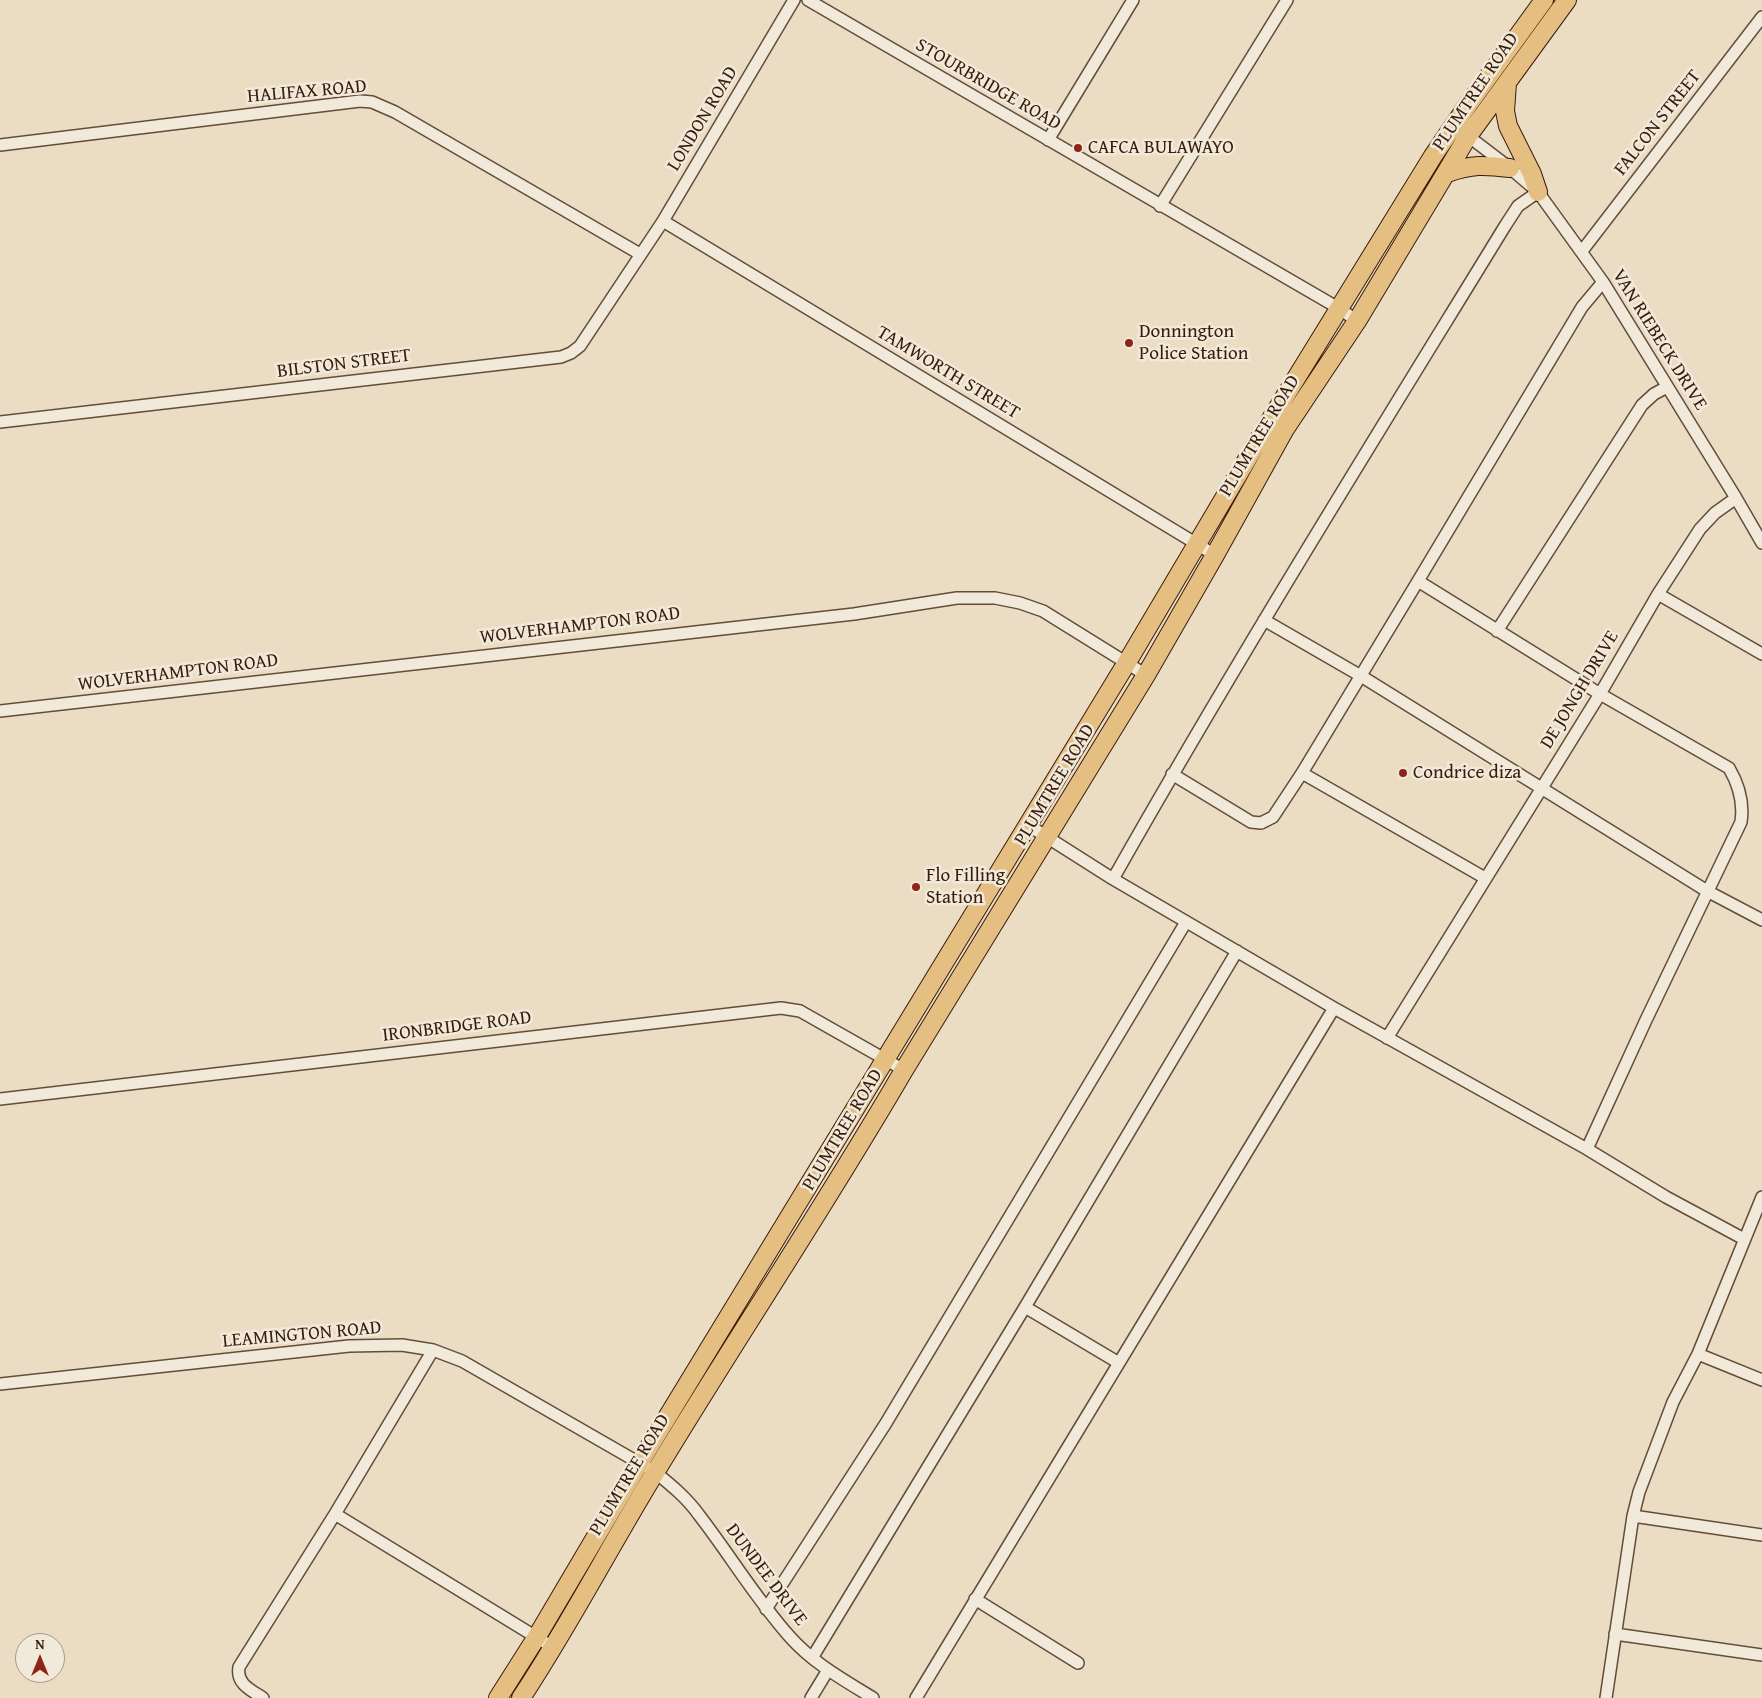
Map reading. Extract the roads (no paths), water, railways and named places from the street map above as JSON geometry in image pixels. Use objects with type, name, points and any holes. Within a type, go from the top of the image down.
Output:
[{"type":"highway","name":"PLUMTREE ROAD","points":[[498,1698],[1126,664],[1271,419],[1433,156],[1544,0]]},
{"type":"highway","name":"PLUMTREE ROAD","points":[[521,1698],[554,1648],[656,1472],[1048,838],[1146,675],[1285,429],[1357,321],[1468,136],[1567,0]]},
{"type":"highway","points":[[1507,83],[1505,111],[1508,126],[1532,174],[1538,192]]},
{"type":"highway","points":[[1433,156],[1454,141],[1468,136],[1467,119],[1470,102]]},
{"type":"highway","points":[[1447,173],[1468,166],[1490,165],[1510,168]]},
{"type":"street","name":"LONDON ROAD","points":[[640,254],[663,221],[794,0]]},
{"type":"street","name":"STOURBRIDGE ROAD","points":[[808,0],[1340,309],[1357,321]]},
{"type":"street","points":[[1048,140],[1133,0]]},
{"type":"street","points":[[1160,206],[1287,0]]},
{"type":"street","name":"FALCON STREET","points":[[1582,251],[1762,17]]},
{"type":"street","name":"HALIFAX ROAD","points":[[0,145],[360,101],[372,102],[395,112],[640,254]]},
{"type":"street","name":"VAN RIEBECK DRIVE","points":[[1468,136],[1538,192],[1582,251],[1603,282],[1762,543]]},
{"type":"street","points":[[1113,879],[1172,774],[1264,620],[1504,226],[1518,206],[1538,192]]},
{"type":"street","name":"TAMWORTH STREET","points":[[663,221],[1215,555]]},
{"type":"street","name":"BILSTON STREET","points":[[0,422],[561,356],[570,353],[580,346],[640,254]]},
{"type":"street","points":[[1172,774],[1251,822],[1267,821],[1273,817],[1361,676],[1582,307],[1603,282]]},
{"type":"street","points":[[1497,630],[1642,405],[1654,394],[1667,387]]},
{"type":"street","name":"DE JONGH DRIVE","points":[[1387,1038],[1600,694],[1658,594],[1700,529],[1715,513],[1736,498]]},
{"type":"street","points":[[1418,581],[1600,694],[1729,768],[1737,781],[1743,810],[1741,822],[1646,1020],[1587,1149]]},
{"type":"street","points":[[1658,594],[1762,654]]},
{"type":"street","name":"WOLVERHAMPTON ROAD","points":[[0,711],[854,614],[957,598],[996,598],[1020,603],[1043,611],[1146,675]]},
{"type":"street","points":[[1264,620],[1361,676],[1707,891],[1762,920]]},
{"type":"street","points":[[1302,773],[1485,878]]},
{"type":"street","points":[[1028,825],[1113,879],[1237,952],[1587,1149],[1666,1197],[1744,1240]]},
{"type":"street","points":[[766,1609],[886,1423],[1186,922]]},
{"type":"street","points":[[812,1658],[1237,952]]},
{"type":"street","name":"IRONBRIDGE ROAD","points":[[0,1099],[781,1008],[800,1011],[904,1070]]},
{"type":"street","points":[[916,1698],[974,1599],[1334,1008]]},
{"type":"street","points":[[1606,1698],[1633,1516],[1639,1492],[1673,1402],[1698,1354],[1762,1197]]},
{"type":"street","points":[[1025,1307],[1119,1363]]},
{"type":"street","name":"LEAMINGTON ROAD","points":[[0,1384],[349,1346],[402,1345],[433,1350],[462,1361],[640,1462]]},
{"type":"street","points":[[263,1698],[242,1683],[238,1672],[239,1667],[335,1514],[433,1350]]},
{"type":"street","points":[[1698,1354],[1762,1380]]},
{"type":"street","name":"DUNDEE DRIVE","points":[[640,1462],[656,1472],[675,1489],[698,1514],[766,1609],[791,1639],[828,1670],[873,1698]]},
{"type":"street","points":[[335,1514],[554,1648]]},
{"type":"street","points":[[1633,1516],[1762,1535]]},
{"type":"street","points":[[974,1599],[1078,1662]]},
{"type":"street","points":[[1616,1634],[1762,1654]]},
{"type":"street","points":[[811,1698],[828,1670]]},
{"type":"place","name":"CAFCA BULAWAYO","points":[[1078,148]]},
{"type":"place","name":"Donnington Police Station","points":[[1129,343]]},
{"type":"place","name":"Condrice diza","points":[[1403,773]]},
{"type":"place","name":"Flo Filling Station","points":[[916,887]]}]
